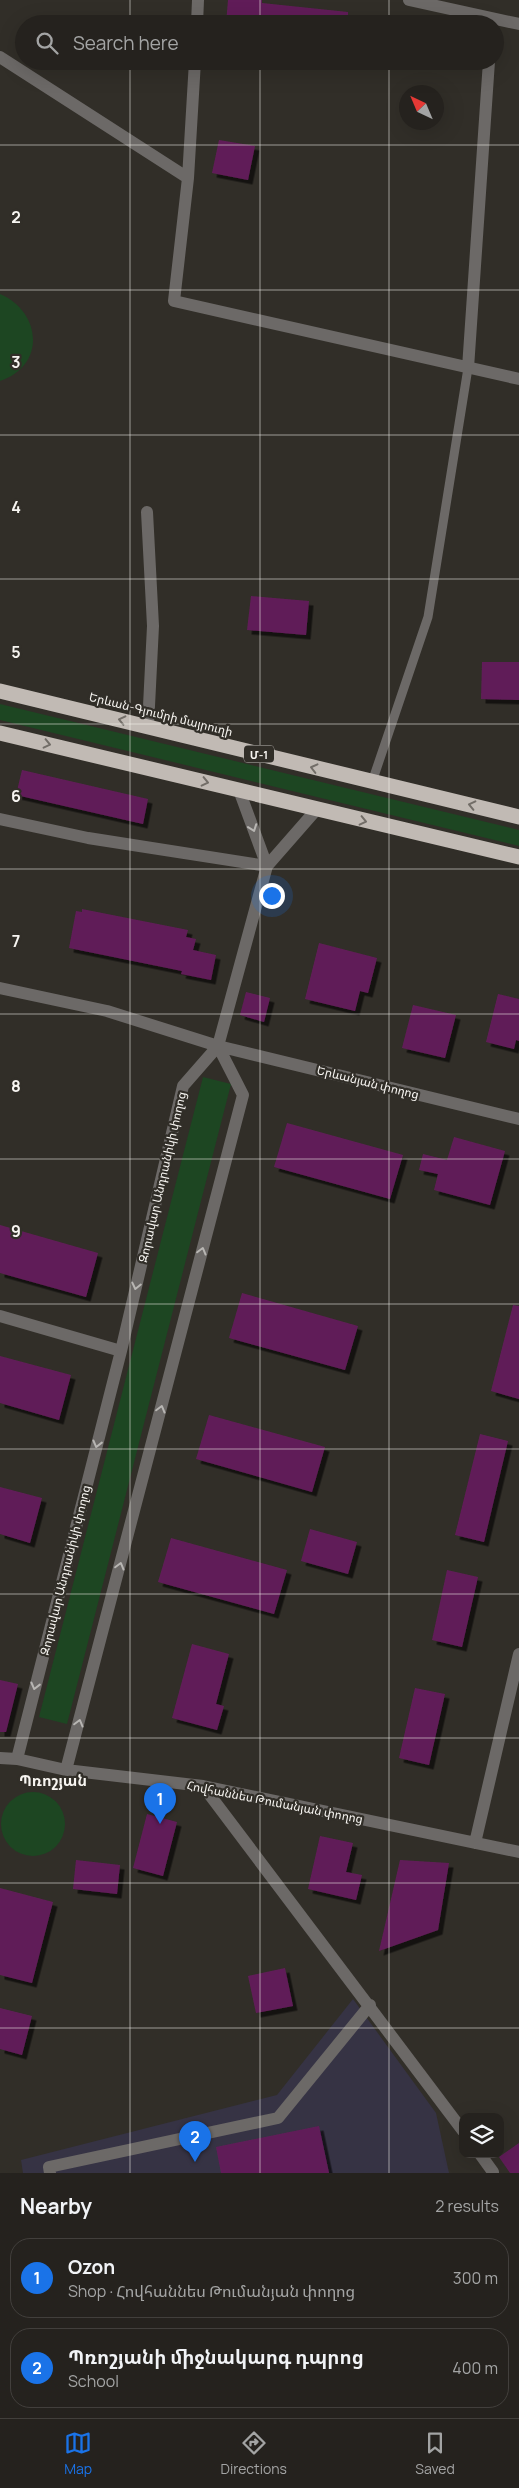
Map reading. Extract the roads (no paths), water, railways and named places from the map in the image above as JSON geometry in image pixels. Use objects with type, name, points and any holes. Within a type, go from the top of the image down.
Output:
[{"type":"highway","name":"Երևան-Գյումրի մայրուղի","points":[[0,691],[519,817]]},
{"type":"highway","points":[[0,733],[519,858]]},
{"type":"street","points":[[197,15],[198,0]]},
{"type":"street","points":[[409,0],[468,15]]},
{"type":"street","points":[[504,22],[519,24]]},
{"type":"street","points":[[0,57],[15,67]]},
{"type":"street","points":[[20,70],[188,178]]},
{"type":"street","points":[[194,70],[188,178],[174,301],[519,379]]},
{"type":"street","points":[[468,368],[488,70]]},
{"type":"street","points":[[147,512],[153,626],[148,726]]},
{"type":"street","points":[[239,790],[267,866]]},
{"type":"street","points":[[66,1770],[243,1095],[218,1046],[267,866],[316,810]]},
{"type":"street","points":[[0,819],[88,838],[267,866]]},
{"type":"street","name":"Երևանյան փողոց","points":[[0,988],[107,1011],[218,1046],[519,1119]]},
{"type":"street","name":"Զորավար Անդրանիկի փողոց","points":[[17,1759],[121,1352],[183,1086],[218,1046]]},
{"type":"street","points":[[0,1316],[121,1352]]},
{"type":"street","points":[[475,1843],[519,1654]]},
{"type":"street","name":"Հովհաննես Թումանյան փողոց","points":[[0,1758],[17,1759],[66,1770],[203,1786],[519,1852]]},
{"type":"street","points":[[203,1786],[459,2125]]},
{"type":"street","points":[[50,2173],[49,2167],[278,2118],[370,2005]]},
{"type":"street","points":[[483,2158],[493,2172]]},
{"type":"lane","points":[[372,782],[428,617],[468,368]]},
{"type":"place","name":"Ozon","points":[[160,1824]]},
{"type":"place","name":"Պռոշյանի միջնակարգ դպրոց","points":[[195,2162]]},
{"type":"district","name":"Պռոշյան","points":[[53,1780]]}]
